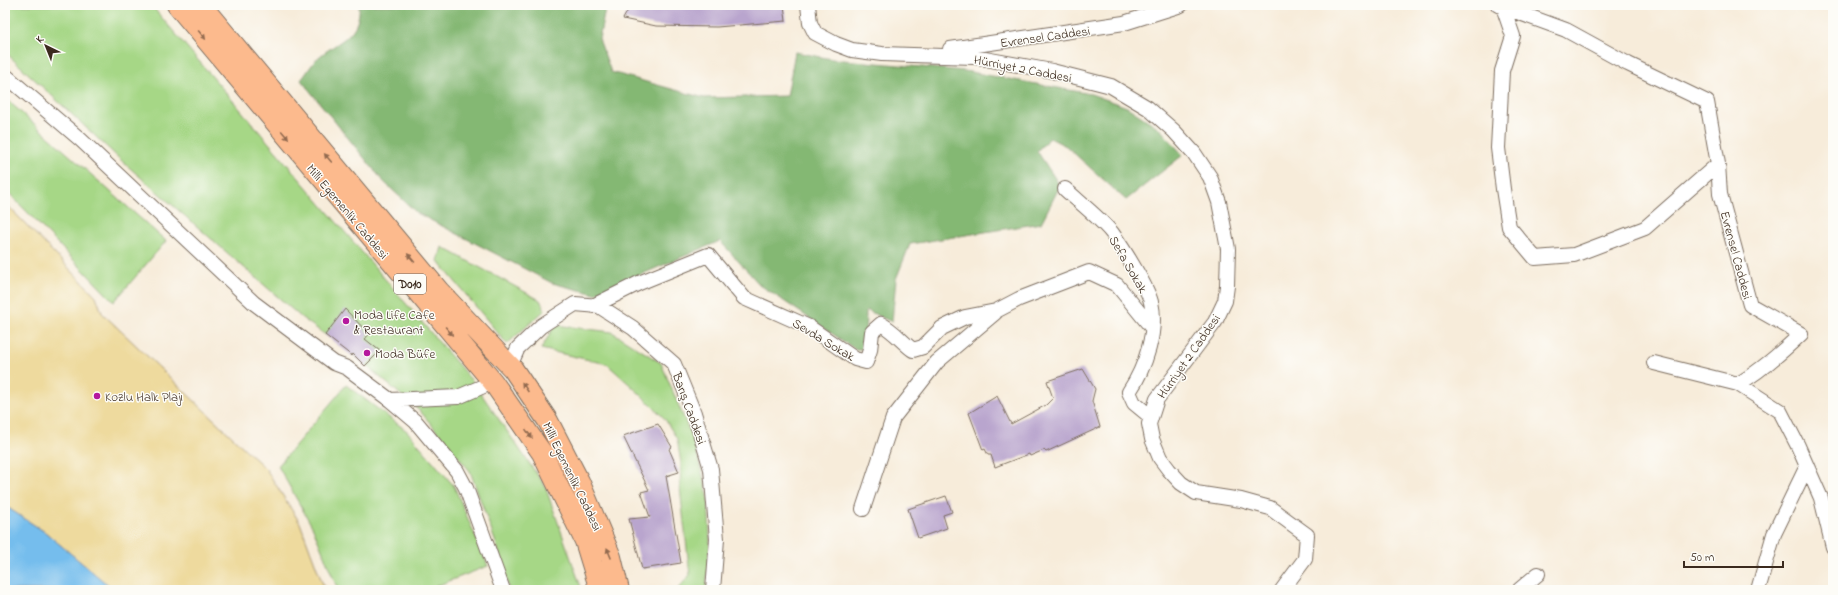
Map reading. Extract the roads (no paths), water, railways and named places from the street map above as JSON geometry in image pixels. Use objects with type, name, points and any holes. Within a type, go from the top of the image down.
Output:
[{"type":"highway","name":"Milli Egemenlik Caddesi","points":[[177,5],[493,382],[542,453],[586,540],[600,590]]},
{"type":"highway","name":"Milli Egemenlik Caddesi","points":[[201,5],[439,291],[510,366],[548,421],[579,481],[611,557],[619,590]]},
{"type":"street","name":"Hürriyet 2 Caddesi","points":[[808,5],[810,23],[816,33],[836,44],[852,50],[882,54],[974,57],[1052,70],[1112,86],[1148,108],[1174,130],[1194,153],[1210,177],[1220,202],[1228,249],[1225,301],[1215,322],[1157,399],[1149,424],[1152,439],[1160,458],[1181,483],[1196,493],[1241,500],[1270,508],[1307,535],[1305,559],[1282,590]]},
{"type":"street","name":"Evrensel Caddesi","points":[[907,54],[978,46],[1124,23],[1181,5]]},
{"type":"street","points":[[1500,6],[1513,36],[1502,71],[1498,148],[1502,182],[1509,228],[1535,258],[1574,255],[1645,228],[1718,164]]},
{"type":"street","name":"Evrensel Caddesi","points":[[1500,6],[1566,30],[1628,64],[1707,102],[1718,164],[1720,194],[1750,305],[1801,334],[1751,377],[1738,384]]},
{"type":"street","points":[[5,74],[81,140],[254,303],[334,363],[347,368],[390,400],[416,422],[457,471],[466,488],[503,590]]},
{"type":"street","name":"Sefa Sokak","points":[[1065,190],[1111,232],[1143,284],[1151,302],[1152,328],[1148,356],[1130,392],[1134,402],[1151,417]]},
{"type":"street","name":"Sevda Sokak","points":[[593,306],[639,283],[708,255],[744,298],[809,327],[855,359],[866,362],[870,350],[872,332],[881,324],[893,330],[902,342],[913,350],[923,347],[942,328],[965,317],[996,311],[1019,299],[1089,272],[1117,285],[1152,328]]},
{"type":"street","name":"Barış Caddesi","points":[[510,366],[518,348],[541,326],[575,304],[599,306],[633,328],[674,364],[694,413],[711,469],[717,539],[713,590]]},
{"type":"street","points":[[863,509],[893,418],[937,362],[996,311]]},
{"type":"street","points":[[1654,363],[1738,384],[1780,411],[1821,498],[1833,547]]},
{"type":"street","points":[[390,400],[458,397],[493,382]]},
{"type":"street","points":[[1758,590],[1774,534],[1807,466]]},
{"type":"street","points":[[1519,590],[1538,574]]},
{"type":"water","points":[[5,506],[45,532],[114,590],[5,590]]},
{"type":"place","name":"Moda Life Cafe & Restaurant","points":[[346,321]]},
{"type":"place","name":"Moda Büfe","points":[[367,353]]},
{"type":"place","name":"Kozlu Halk Plajı","points":[[97,396]]}]
